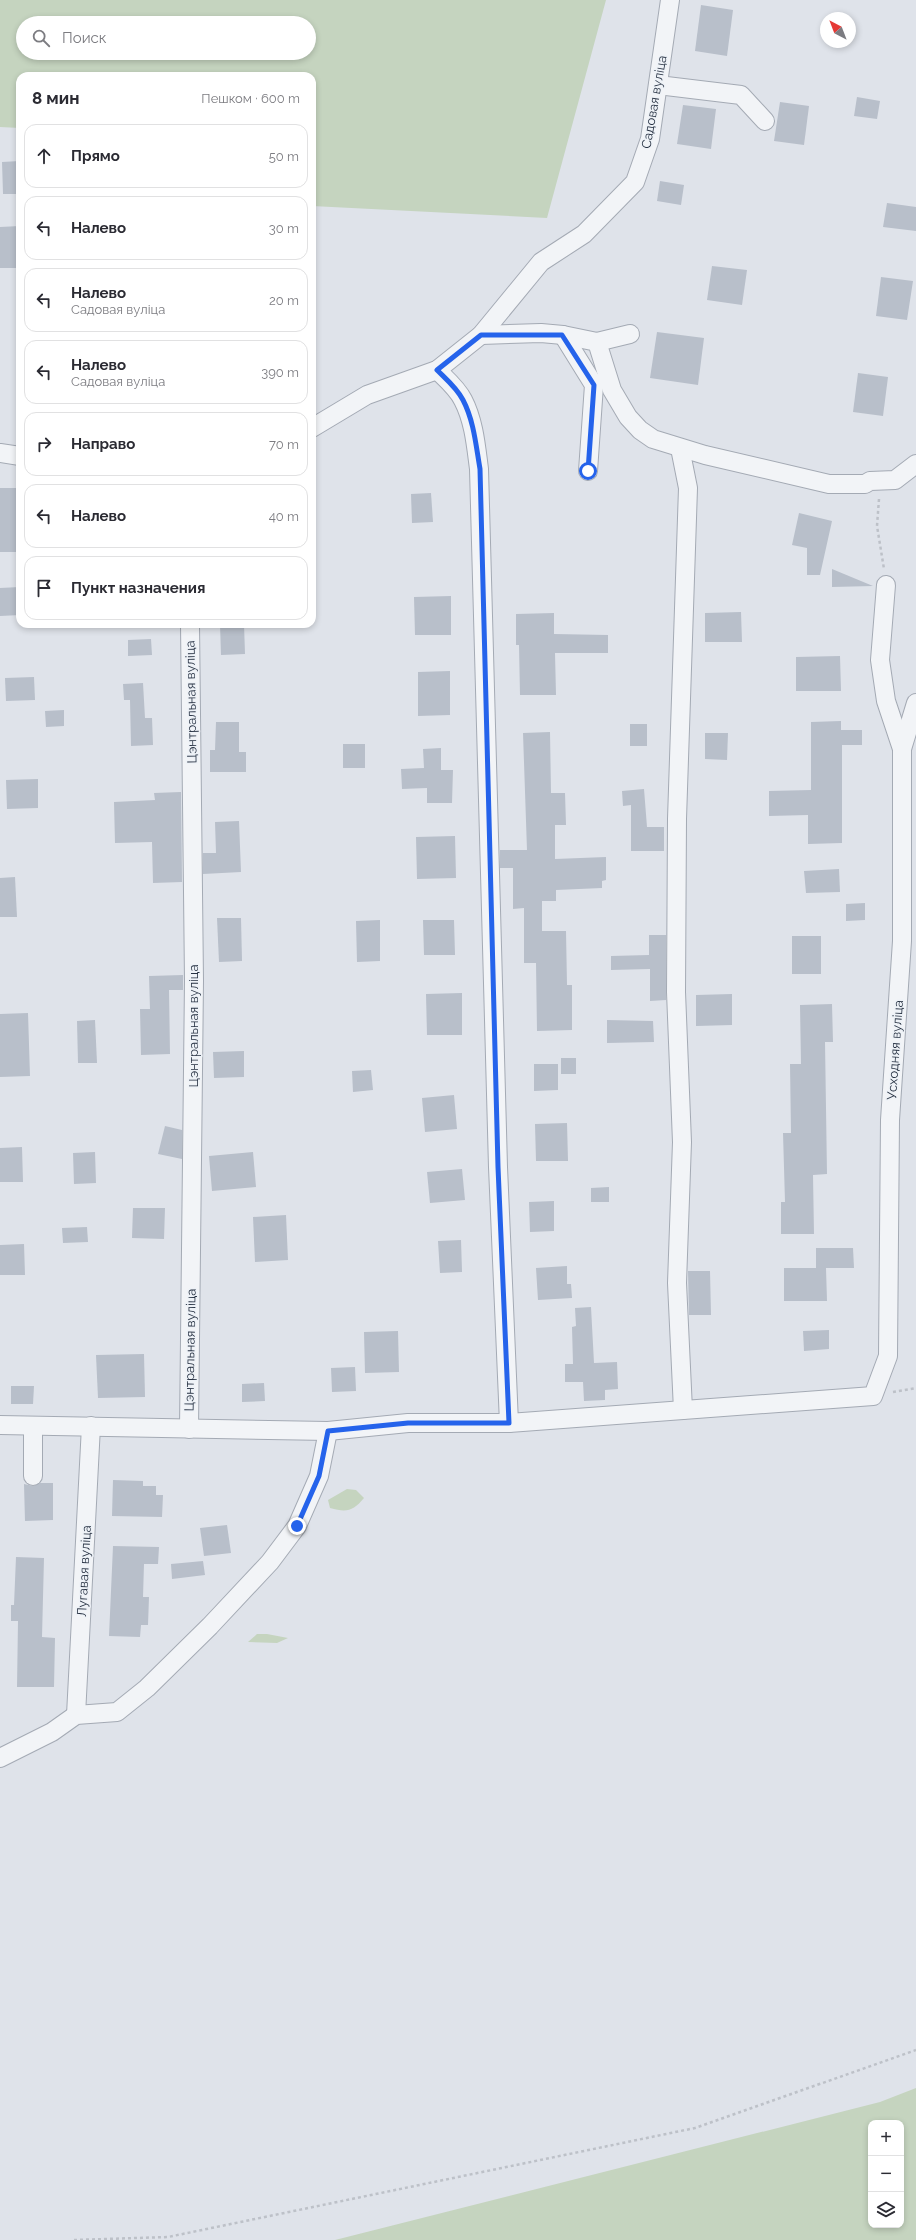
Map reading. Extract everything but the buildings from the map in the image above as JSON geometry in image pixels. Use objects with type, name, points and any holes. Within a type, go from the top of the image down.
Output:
[{"type":"street","name":"Садовая вуліца","points":[[316,426],[367,395],[437,370],[481,335],[541,262],[584,234],[636,182],[650,139],[670,0]]},
{"type":"street","points":[[658,84],[741,95],[765,121]]},
{"type":"street","points":[[481,335],[562,335],[597,342],[630,334]]},
{"type":"street","points":[[562,335],[594,385],[588,471]]},
{"type":"street","points":[[597,342],[612,390],[628,417],[640,430],[653,439],[680,448],[828,484],[865,484],[870,481],[895,480],[916,464]]},
{"type":"street","points":[[437,370],[451,384],[463,400],[474,433],[480,469],[498,1167],[509,1423]]},
{"type":"street","points":[[0,1425],[33,1427],[90,1426],[328,1431],[408,1423],[509,1423],[683,1410],[677,1283],[682,1142],[676,992],[677,819],[688,488],[680,448]]},
{"type":"street","points":[[0,453],[16,455]]},
{"type":"street","points":[[886,585],[880,660],[886,701],[902,749]]},
{"type":"street","name":"Цэнтральная вуліца","points":[[189,1428],[194,981],[190,628]]},
{"type":"street","name":"Усходняя вуліца","points":[[683,1410],[873,1396],[888,1356],[890,1120],[902,941],[902,749],[916,703]]},
{"type":"street","name":"Лугавая вуліца","points":[[76,1715],[90,1426]]},
{"type":"street","points":[[33,1427],[33,1476]]},
{"type":"street","points":[[0,1758],[52,1732],[76,1715],[117,1712],[147,1688],[270,1562],[297,1526],[319,1476],[328,1431]]},
{"type":"path","points":[[870,481],[879,500],[877,526],[883,550],[886,585]]},
{"type":"path","points":[[74,2240],[168,2238],[695,2128],[916,2050]]},
{"type":"green space","points":[[0,0],[606,0],[547,218],[316,206],[316,72],[16,72],[16,128],[0,127]]},
{"type":"green space","points":[[347,1489],[356,1490],[364,1498],[356,1506],[349,1510],[330,1508],[328,1500]]},
{"type":"green space","points":[[257,1634],[267,1634],[288,1638],[277,1643],[248,1642]]},
{"type":"green space","points":[[916,2088],[916,2240],[335,2240],[880,2102]]},
{"type":"route","points":[[297,1526],[319,1476],[328,1431],[408,1423],[509,1423],[498,1167],[480,469],[474,433],[463,400],[451,384],[437,370],[481,335],[541,333],[562,335],[594,385],[588,471]]}]
